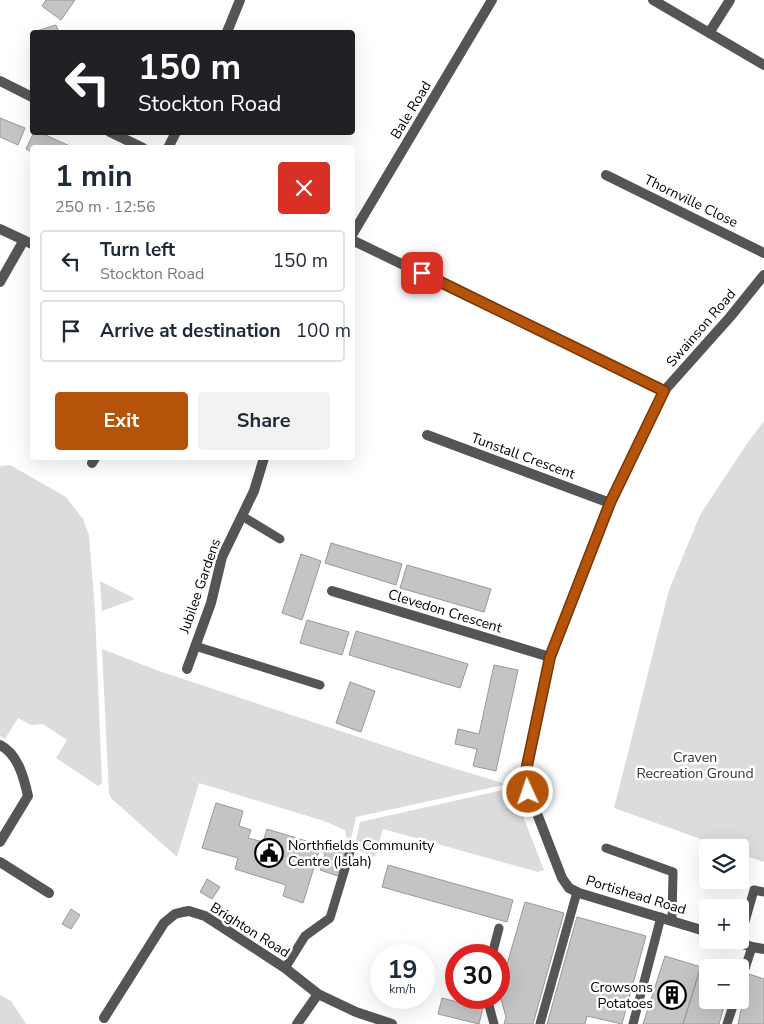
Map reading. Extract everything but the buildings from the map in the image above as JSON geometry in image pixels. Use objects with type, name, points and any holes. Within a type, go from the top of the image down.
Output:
[{"type":"street","points":[[227,30],[240,0]]},
{"type":"street","name":"Bale Road","points":[[355,230],[492,0]]},
{"type":"street","points":[[653,0],[764,65]]},
{"type":"street","points":[[709,33],[730,0]]},
{"type":"street","points":[[0,81],[30,96]]},
{"type":"street","points":[[116,135],[137,145]]},
{"type":"street","name":"Thornville Close","points":[[606,175],[764,253]]},
{"type":"street","points":[[0,229],[28,242],[0,282]]},
{"type":"street","points":[[355,241],[664,391]]},
{"type":"street","name":"Swainson Road","points":[[562,878],[524,780],[550,657],[610,503],[664,391],[730,317],[764,275]]},
{"type":"street","name":"Tunstall Crescent","points":[[427,435],[610,503]]},
{"type":"street","name":"Jubilee Gardens","points":[[186,669],[211,603],[222,558],[254,491],[263,460]]},
{"type":"street","name":"Clevedon Crescent","points":[[332,591],[550,657]]},
{"type":"street","points":[[0,745],[6,748],[22,772],[28,796],[0,842]]},
{"type":"street","points":[[0,862],[49,893]]},
{"type":"street","name":"Portishead Road","points":[[562,878],[569,888],[577,892],[699,929]]},
{"type":"street","name":"Brighton Road","points":[[104,1018],[164,923],[175,914],[189,911],[204,916],[286,968],[318,994],[356,1012],[392,1024]]},
{"type":"street","points":[[749,946],[764,949]]},
{"type":"street","points":[[298,1024],[318,994]]},
{"type":"lane","points":[[242,516],[280,539]]},
{"type":"lane","points":[[195,646],[320,685]]},
{"type":"lane","points":[[606,848],[673,872],[672,920]]},
{"type":"lane","points":[[286,968],[306,936],[330,918],[351,849]]},
{"type":"lane","points":[[749,905],[754,890],[764,892]]},
{"type":"lane","points":[[540,1024],[577,892]]},
{"type":"lane","points":[[633,1024],[661,917]]},
{"type":"lane","points":[[495,944],[499,928]]},
{"type":"lane","points":[[748,959],[752,947]]},
{"type":"lane","points":[[490,1009],[494,1024]]},
{"type":"lane","points":[[727,1024],[732,1009]]},
{"type":"green space","name":"Craven Recreation Ground","points":[[764,421],[764,862],[749,857],[749,839],[701,839],[614,808],[669,590],[700,515]]},
{"type":"green space","points":[[10,465],[66,497],[83,519],[89,535],[95,611],[102,783],[98,786],[56,758],[67,740],[43,724],[31,725],[18,718],[5,739],[0,736],[0,466]]},
{"type":"green space","points":[[100,581],[130,596],[135,599],[102,611]]},
{"type":"green space","points":[[102,649],[159,671],[503,783],[503,785],[356,817],[349,848],[345,830],[324,821],[199,783],[177,857],[112,799],[109,794]]},
{"type":"green space","points":[[512,788],[544,870],[538,872],[383,829],[375,857],[354,849],[360,822]]},
{"type":"green space","points":[[0,995],[11,1001],[26,1024],[0,1024]]},
{"type":"place","name":"Northfields Community Centre (Islah)","points":[[269,853]]},
{"type":"place","name":"Crowsons Potatoes","points":[[672,995]]},
{"type":"route","points":[[422,273],[664,391],[610,503],[550,657],[524,780],[528,792]]}]
